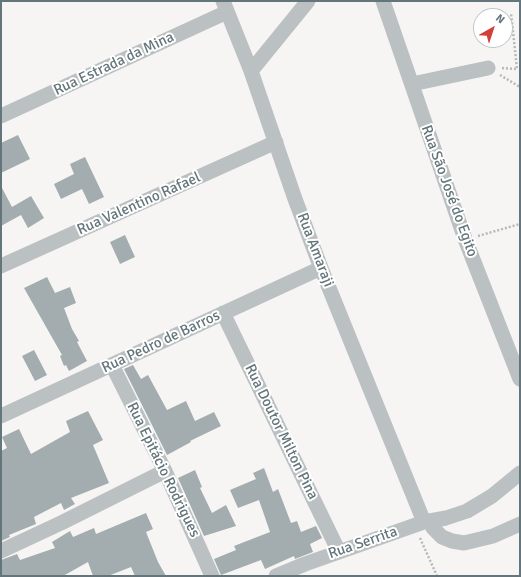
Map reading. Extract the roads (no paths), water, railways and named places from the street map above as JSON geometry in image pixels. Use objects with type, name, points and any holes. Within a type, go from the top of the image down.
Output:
[{"type":"street","points":[[251,71],[308,1]]},
{"type":"street","name":"Rua São José do Egito","points":[[383,1],[466,239],[520,379]]},
{"type":"street","name":"Rua Amaraji","points":[[225,7],[251,71],[322,268],[413,496],[427,522]]},
{"type":"street","name":"Rua Estrada da Mina","points":[[1,116],[225,7]]},
{"type":"street","points":[[412,84],[488,68]]},
{"type":"street","name":"Rua Valentino Rafael","points":[[1,266],[276,142]]},
{"type":"street","name":"Rua Pedro de Barros","points":[[1,416],[322,268]]},
{"type":"street","name":"Rua Doutor Milton Pina","points":[[223,313],[339,552]]},
{"type":"street","name":"Rua Epitácio Rodrigues","points":[[112,365],[165,471],[212,576]]},
{"type":"street","points":[[1,551],[165,471]]},
{"type":"street","points":[[427,522],[446,518],[480,504],[520,473]]},
{"type":"street","points":[[427,522],[442,537],[452,541],[464,543],[493,536],[520,524]]},
{"type":"street","name":"Rua Serrita","points":[[276,576],[308,570],[339,552],[427,522]]}]
